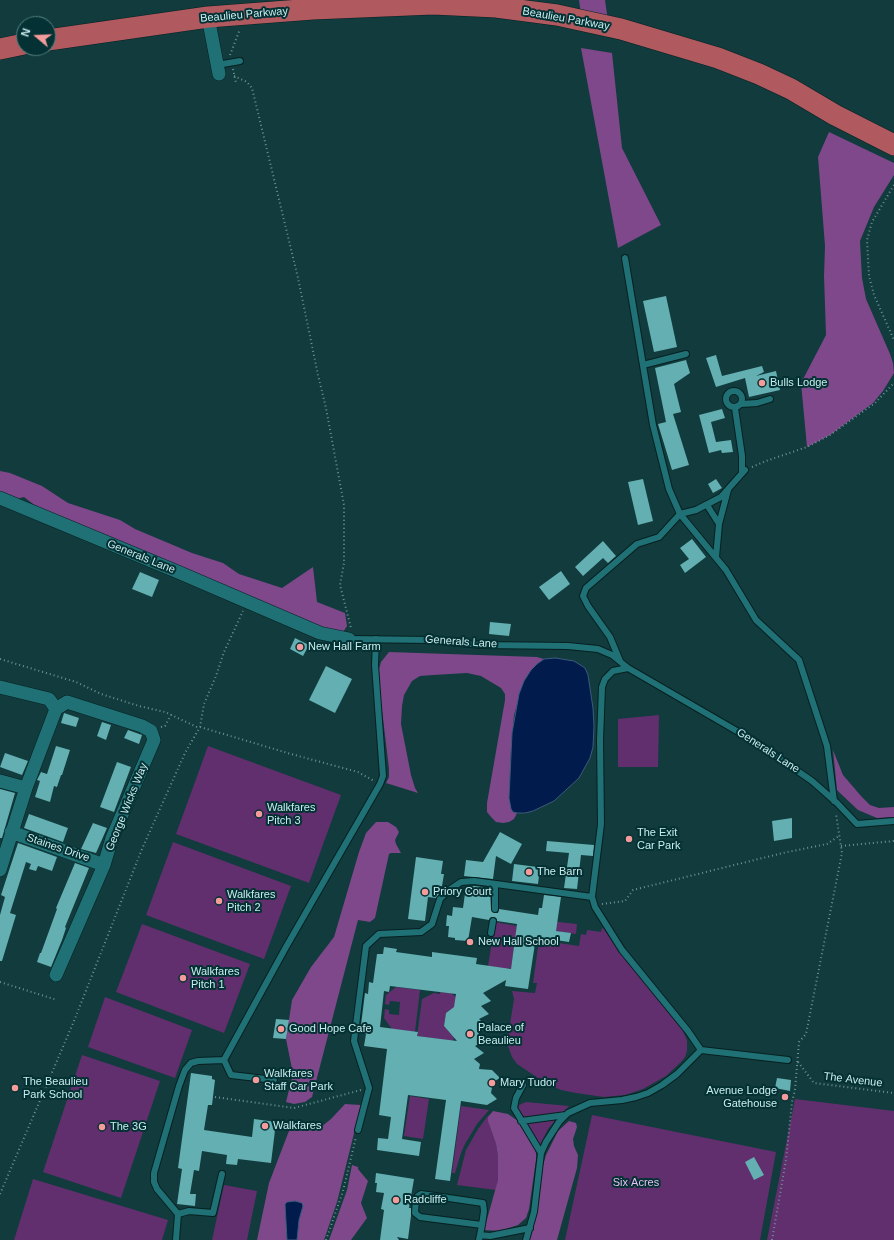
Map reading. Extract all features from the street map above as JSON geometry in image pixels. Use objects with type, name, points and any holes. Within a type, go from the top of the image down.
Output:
[{"type":"highway","name":"Beaulieu Parkway","points":[[56,39],[208,17],[312,9],[433,4],[496,7],[557,15],[621,29],[718,58],[759,74],[790,89],[835,115],[894,145]]},
{"type":"highway","points":[[0,49],[16,46]]},
{"type":"street","points":[[208,17],[218,69]]},
{"type":"street","name":"Generals Lane","points":[[0,498],[248,601],[320,633],[351,639]]},
{"type":"street","points":[[0,687],[49,699],[56,709]]},
{"type":"street","points":[[0,781],[26,788],[56,709],[67,702],[142,726],[151,731]]},
{"type":"street","name":"George Wicks Way","points":[[56,975],[104,865],[112,838],[154,740],[151,731]]},
{"type":"street","name":"Staines Drive","points":[[0,870],[26,788]]},
{"type":"street","name":"Staines Drive","points":[[11,832],[104,865]]},
{"type":"lane","points":[[218,69],[240,61]]},
{"type":"lane","points":[[624,258],[653,426],[669,489],[680,514],[726,570],[756,620],[799,660],[827,746],[834,801]]},
{"type":"lane","points":[[643,365],[686,354]]},
{"type":"lane","points":[[735,408],[729,406],[726,401],[729,393],[734,391],[739,393],[742,398],[741,404]]},
{"type":"lane","points":[[735,408],[741,404],[757,403],[770,399]]},
{"type":"lane","points":[[620,663],[610,637],[588,606],[583,596],[586,588],[637,544],[659,537],[680,514],[696,510],[721,496],[743,472],[735,408]]},
{"type":"lane","points":[[716,557],[719,524],[728,490]]},
{"type":"lane","points":[[707,505],[719,524]]},
{"type":"lane","name":"Generals Lane","points":[[351,639],[431,640],[481,645],[568,646],[598,649],[612,655],[628,668],[754,741],[812,781],[857,824],[894,821]]},
{"type":"lane","points":[[224,1060],[290,940],[380,784],[383,776],[375,665],[376,639]]},
{"type":"lane","points":[[628,668],[613,671],[605,679],[602,687],[600,740],[601,824],[592,897],[595,907],[622,950],[688,1030],[700,1050]]},
{"type":"lane","points":[[358,1130],[369,1088],[354,1041],[366,946],[379,934],[421,932],[432,924],[440,899],[449,890],[461,882],[474,881],[592,897]]},
{"type":"lane","points":[[494,884],[495,909]]},
{"type":"lane","points":[[491,933],[493,921]]},
{"type":"lane","points":[[700,1050],[788,1060]]},
{"type":"lane","points":[[521,1121],[566,1115],[590,1103],[622,1100],[648,1093],[677,1074],[700,1050]]},
{"type":"lane","points":[[224,1060],[231,1075],[274,1080]]},
{"type":"lane","points":[[176,1240],[178,1214],[156,1189],[154,1173],[156,1162],[185,1070],[191,1063],[198,1061],[224,1060]]},
{"type":"lane","points":[[523,1085],[516,1098],[514,1108],[541,1153]]},
{"type":"lane","points":[[526,1240],[536,1203],[541,1153],[553,1130],[566,1115]]},
{"type":"lane","points":[[178,1214],[189,1211],[213,1213],[222,1174]]},
{"type":"lane","points":[[482,1225],[420,1217],[415,1213],[416,1199],[421,1194],[483,1203],[484,1211],[482,1225],[480,1237],[530,1228]]},
{"type":"path","points":[[236,84],[230,58],[231,51],[240,30],[239,15]]},
{"type":"path","points":[[234,76],[247,82],[252,88],[298,278],[326,408],[344,505],[344,563],[340,585],[351,639]]},
{"type":"path","points":[[894,185],[872,222],[867,240],[869,276],[874,295],[894,340]]},
{"type":"path","points":[[743,472],[766,461],[807,447],[830,435],[875,403],[894,383]]},
{"type":"path","points":[[0,1194],[74,1021],[142,849],[185,753],[199,727],[204,704],[224,652],[248,601]]},
{"type":"path","points":[[0,659],[76,682],[101,694],[171,714],[199,727],[358,772],[380,784]]},
{"type":"path","points":[[151,731],[165,726],[171,714]]},
{"type":"path","points":[[772,1240],[786,1160],[799,1042],[806,1034],[842,853],[834,801]]},
{"type":"path","points":[[601,904],[625,901],[633,890],[783,853],[827,844],[839,836]]},
{"type":"path","points":[[841,846],[894,841]]},
{"type":"path","points":[[0,982],[57,1000]]},
{"type":"path","name":"The Avenue","points":[[797,1061],[814,1083],[894,1093]]},
{"type":"path","points":[[216,1097],[294,1108],[369,1088]]},
{"type":"path","points":[[326,1240],[343,1191],[358,1130]]},
{"type":"green space","points":[[659,715],[658,767],[618,767],[618,719]]},
{"type":"green space","name":"Walkfares Pitch 3","points":[[208,746],[341,795],[309,883],[176,834]]},
{"type":"green space","name":"Walkfares Pitch 2","points":[[173,842],[291,886],[264,959],[146,915]]},
{"type":"green space","points":[[550,921],[577,924],[576,934],[543,929]]},
{"type":"green space","points":[[495,922],[517,926],[511,969],[508,968],[507,971],[488,966]]},
{"type":"green space","name":"Walkfares Pitch 1","points":[[142,924],[250,964],[224,1033],[116,992]]},
{"type":"green space","points":[[602,928],[682,1029],[687,1040],[687,1051],[685,1057],[666,1076],[643,1089],[625,1095],[604,1097],[561,1090],[547,1084],[517,1064],[512,1057],[507,1043],[514,999],[512,991],[535,993],[537,983],[533,983],[539,940],[579,946],[581,934],[586,935],[587,930],[601,932]]},
{"type":"green space","points":[[396,987],[420,990],[415,1032],[392,1029],[384,1018],[385,1009],[389,1010],[389,1014],[399,1015],[400,1002],[390,1001],[389,1005],[385,1004],[386,995]]},
{"type":"green space","points":[[440,992],[451,993],[456,997],[456,1006],[446,1013],[444,1026],[454,1037],[453,1041],[417,1036],[422,999],[434,993],[440,994]]},
{"type":"green space","points":[[105,997],[192,1030],[175,1078],[88,1047]]},
{"type":"green space","name":"The 3G","points":[[82,1055],[160,1081],[121,1198],[43,1172]]},
{"type":"green space","points":[[410,1096],[429,1099],[423,1139],[404,1136]]},
{"type":"green space","points":[[795,1099],[894,1111],[894,1240],[767,1240]]},
{"type":"green space","points":[[526,1102],[569,1106],[562,1113],[523,1118],[518,1109],[519,1105]]},
{"type":"green space","points":[[461,1106],[489,1110],[477,1124],[465,1144],[455,1173],[452,1173]]},
{"type":"green space","points":[[490,1113],[488,1117],[498,1156],[498,1180],[496,1190],[457,1185],[466,1150],[478,1129]]},
{"type":"green space","name":"Six Acres","points":[[592,1115],[776,1152],[760,1240],[565,1240]]},
{"type":"green space","points":[[557,1118],[548,1129],[540,1145],[525,1123]]},
{"type":"green space","points":[[33,1179],[168,1220],[162,1240],[14,1240]]},
{"type":"green space","points":[[224,1185],[257,1191],[247,1240],[212,1240]]},
{"type":"shaded area","points":[[579,0],[605,0],[608,21],[581,15]]},
{"type":"shaded area","points":[[581,48],[612,53],[622,148],[661,225],[618,248]]},
{"type":"shaded area","points":[[829,132],[894,163],[894,175],[874,207],[860,241],[862,278],[866,299],[890,354],[894,373],[883,391],[873,403],[830,435],[807,447],[801,383],[826,335],[824,276],[825,246],[818,157]]},
{"type":"shaded area","points":[[0,471],[10,473],[42,486],[68,503],[120,520],[135,529],[192,553],[223,563],[239,574],[282,588],[313,567],[317,602],[345,613],[347,626],[343,632],[326,631],[46,514],[24,497],[9,501],[0,498]]},
{"type":"shaded area","points":[[389,652],[537,657],[544,659],[537,664],[524,681],[514,715],[509,798],[513,812],[517,813],[514,819],[503,823],[496,822],[487,812],[487,803],[505,694],[501,688],[481,676],[467,673],[433,675],[420,676],[412,681],[404,695],[401,724],[411,775],[418,793],[386,783],[389,777],[389,769],[380,693],[379,669],[381,662]]},
{"type":"shaded area","points":[[833,750],[843,775],[861,796],[870,805],[879,808],[894,807],[894,817],[877,818],[858,810],[837,790]]},
{"type":"shaded area","points":[[376,822],[388,822],[396,827],[399,832],[395,840],[401,853],[389,854],[375,918],[370,922],[358,920],[312,1097],[305,1102],[294,1104],[286,1102],[293,1074],[286,1039],[292,1000],[311,967],[334,937],[359,852],[366,833]]},
{"type":"shaded area","points":[[345,1104],[361,1105],[337,1202],[324,1240],[297,1240],[299,1220],[303,1206],[285,1204],[287,1240],[257,1240],[269,1183],[292,1123],[321,1127]]},
{"type":"shaded area","points":[[493,1111],[508,1114],[518,1121],[536,1153],[529,1209],[526,1218],[518,1225],[500,1231],[484,1230],[498,1180],[498,1156],[496,1144],[488,1121],[488,1117]]},
{"type":"shaded area","points":[[569,1121],[576,1123],[577,1127],[573,1139],[578,1155],[577,1168],[557,1240],[529,1240],[539,1200],[542,1169],[546,1155],[558,1131]]},
{"type":"shaded area","points":[[352,1165],[358,1167],[368,1181],[361,1203],[367,1218],[351,1240],[329,1240],[347,1190]]},
{"type":"water","points":[[555,658],[574,661],[585,668],[588,675],[594,726],[593,747],[590,758],[579,778],[554,801],[533,811],[525,813],[513,812],[509,798],[512,733],[519,694],[524,681],[537,664],[544,659]]},
{"type":"water","points":[[295,1201],[302,1203],[303,1206],[299,1220],[297,1240],[287,1240],[285,1204],[287,1202]]},
{"type":"building","points":[[666,296],[677,347],[654,352],[643,301]]},
{"type":"building","points":[[716,355],[722,376],[762,366],[764,372],[756,376],[776,371],[780,390],[749,397],[745,378],[716,387],[706,358]]},
{"type":"building","points":[[686,360],[690,373],[674,384],[681,412],[673,414],[689,465],[672,470],[658,424],[666,422],[655,368]]},
{"type":"building","points":[[722,409],[725,418],[711,422],[716,442],[731,440],[733,452],[722,453],[721,450],[709,453],[699,415]]},
{"type":"building","points":[[643,479],[653,521],[638,525],[628,482]]},
{"type":"building","points":[[716,479],[722,488],[713,493],[708,484]]},
{"type":"building","points":[[692,539],[706,557],[685,573],[680,565],[689,559],[680,548]]},
{"type":"building","points":[[603,541],[616,556],[608,563],[603,558],[583,576],[575,567]]},
{"type":"building","points":[[561,571],[570,584],[549,600],[539,587]]},
{"type":"building","points":[[140,572],[159,580],[152,597],[132,589]]},
{"type":"building","points":[[490,622],[511,624],[509,636],[489,634]]},
{"type":"building","name":"New Hall Farm","points":[[295,638],[309,645],[303,656],[290,649]]},
{"type":"building","points":[[326,666],[352,679],[335,713],[309,700]]},
{"type":"building","points":[[64,713],[79,718],[76,727],[61,723]]},
{"type":"building","points":[[102,722],[111,725],[106,740],[97,736]]},
{"type":"building","points":[[128,730],[142,735],[139,744],[124,738]]},
{"type":"building","points":[[56,746],[70,750],[57,787],[54,786],[50,802],[35,797],[40,781],[37,780],[41,772],[47,774]]},
{"type":"building","points":[[5,753],[28,761],[22,775],[0,767]]},
{"type":"building","points":[[117,762],[131,767],[114,812],[100,807]]},
{"type":"building","points":[[0,789],[15,793],[2,838],[0,838]]},
{"type":"building","points":[[29,814],[68,828],[63,842],[24,828]]},
{"type":"building","points":[[792,818],[792,838],[774,841],[772,821]]},
{"type":"building","points":[[93,823],[107,828],[96,853],[81,849]]},
{"type":"building","points":[[500,832],[522,844],[511,864],[496,856],[493,879],[464,876],[466,860],[483,862]]},
{"type":"building","points":[[547,841],[594,845],[593,856],[581,855],[577,889],[564,888],[569,853],[546,851]]},
{"type":"building","points":[[18,843],[57,857],[52,871],[38,866],[36,871],[29,869],[31,864],[26,862],[10,913],[16,915],[2,961],[0,961],[0,915],[5,897],[1,895]]},
{"type":"building","name":"Priory Court","points":[[416,857],[443,861],[441,874],[444,874],[442,886],[440,886],[439,894],[436,898],[428,897],[425,921],[408,919]]},
{"type":"building","points":[[75,863],[89,868],[65,927],[62,940],[51,967],[37,962],[57,909],[56,908]]},
{"type":"building","name":"The Barn","points":[[514,864],[545,868],[544,876],[539,876],[538,884],[512,881]]},
{"type":"building","points":[[466,886],[490,888],[491,909],[495,913],[498,913],[499,909],[538,915],[539,908],[542,908],[544,895],[561,897],[556,931],[571,933],[569,942],[536,937],[528,989],[505,986],[506,980],[483,993],[491,1001],[481,1006],[489,1014],[479,1019],[487,1027],[478,1033],[486,1040],[475,1046],[484,1053],[474,1059],[480,1064],[479,1069],[492,1070],[500,1078],[493,1082],[491,1093],[497,1099],[487,1105],[461,1101],[450,1181],[435,1179],[446,1100],[408,1095],[402,1139],[421,1142],[419,1156],[377,1150],[378,1138],[388,1139],[391,1117],[379,1115],[387,1049],[364,1046],[366,1034],[360,1033],[365,993],[368,994],[369,982],[373,983],[377,954],[383,954],[384,947],[397,949],[396,952],[432,957],[432,952],[477,958],[476,964],[511,969],[517,924],[497,921],[496,918],[493,917],[489,920],[472,917],[468,941],[455,940],[455,938],[448,937],[449,926],[446,926],[447,915],[452,916],[453,907],[463,908]],"holes":[[[390,986],[456,994],[454,1007],[446,1013],[444,1026],[457,1041],[417,1036],[418,1032],[380,1027],[384,991],[389,992]]]},
{"type":"building","name":"Good Hope Cafe","points":[[276,1019],[289,1020],[286,1039],[273,1038]]},
{"type":"building","name":"Walkfares","points":[[191,1073],[212,1076],[212,1079],[215,1080],[212,1105],[208,1105],[204,1130],[252,1137],[254,1119],[276,1122],[271,1163],[238,1159],[237,1165],[226,1164],[227,1155],[202,1151],[199,1171],[194,1170],[190,1194],[196,1194],[195,1206],[177,1204],[182,1169],[178,1168]]},
{"type":"building","points":[[777,1078],[791,1080],[790,1091],[775,1088]]},
{"type":"building","points":[[754,1157],[764,1175],[754,1180],[745,1162]]},
{"type":"building","name":"Radcliffe","points":[[376,1173],[414,1179],[409,1208],[411,1208],[411,1216],[408,1239],[397,1237],[399,1240],[380,1240],[384,1210],[381,1209],[384,1193],[376,1192]]},
{"type":"place","name":"Bulls Lodge","points":[[762,383]]},
{"type":"place","name":"New Hall Farm","points":[[300,647]]},
{"type":"place","name":"Walkfares Pitch 3","points":[[259,814]]},
{"type":"place","name":"The Exit Car Park","points":[[629,839]]},
{"type":"place","name":"The Barn","points":[[529,872]]},
{"type":"place","name":"Priory Court","points":[[425,892]]},
{"type":"place","name":"Walkfares Pitch 2","points":[[219,901]]},
{"type":"place","name":"New Hall School","points":[[470,942]]},
{"type":"place","name":"Walkfares Pitch 1","points":[[183,978]]},
{"type":"place","name":"Good Hope Cafe","points":[[281,1029]]},
{"type":"place","name":"Palace of Beaulieu","points":[[470,1034]]},
{"type":"place","name":"Walkfares Staff Car Park","points":[[256,1080]]},
{"type":"place","name":"Mary Tudor","points":[[492,1083]]},
{"type":"place","name":"The Beaulieu Park School","points":[[15,1088]]},
{"type":"place","name":"Avenue Lodge Gatehouse","points":[[785,1097]]},
{"type":"place","name":"Walkfares","points":[[265,1126]]},
{"type":"place","name":"The 3G","points":[[102,1127]]},
{"type":"place","name":"Radcliffe","points":[[396,1200]]}]
